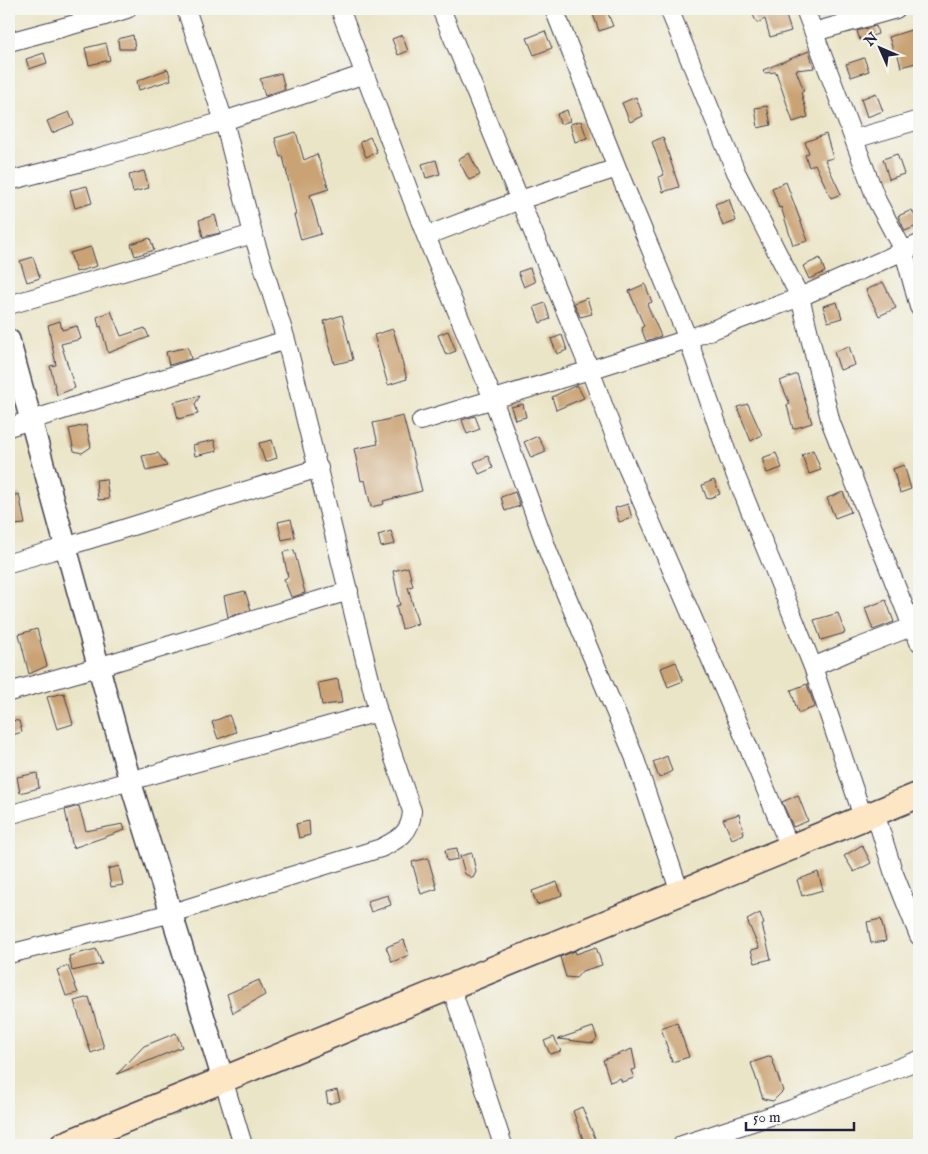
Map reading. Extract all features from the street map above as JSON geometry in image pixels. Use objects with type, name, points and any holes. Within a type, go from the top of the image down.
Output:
[{"type":"main road","points":[[63,1145],[919,795]]},
{"type":"street","points":[[9,42],[127,9]]},
{"type":"street","points":[[9,954],[172,913],[381,848],[396,840],[408,830],[412,821],[412,811],[378,712],[286,340],[253,234],[224,121],[186,9]]},
{"type":"street","points":[[340,9],[426,236],[493,399],[549,554],[634,756],[680,893]]},
{"type":"street","points":[[441,9],[590,370],[623,458],[738,722],[790,848]]},
{"type":"street","points":[[554,9],[688,339],[729,459],[813,667],[869,815],[919,936]]},
{"type":"street","points":[[669,9],[736,172],[800,298],[831,424],[917,631],[813,667]]},
{"type":"street","points":[[805,9],[877,202],[912,248],[919,307]]},
{"type":"street","points":[[814,32],[896,9]]},
{"type":"street","points":[[9,181],[224,121],[365,74]]},
{"type":"street","points":[[854,139],[919,120]]},
{"type":"street","points":[[426,236],[520,200],[617,168]]},
{"type":"street","points":[[9,305],[253,234]]},
{"type":"street","points":[[421,421],[688,339],[800,298],[912,248]]},
{"type":"street","points":[[9,340],[130,780],[243,1145]]},
{"type":"street","points":[[9,427],[286,340]]},
{"type":"street","points":[[9,562],[65,547],[319,468]]},
{"type":"street","points":[[9,692],[349,591]]},
{"type":"street","points":[[9,816],[130,780],[378,712]]},
{"type":"street","points":[[451,986],[503,1145]]},
{"type":"street","points":[[682,1145],[792,1109],[919,1060]]},
{"type":"building","points":[[606,9],[613,26],[599,31],[593,14]]},
{"type":"building","points":[[760,9],[787,9],[784,10],[791,31],[770,37],[765,19],[757,23],[752,13]]},
{"type":"building","points":[[876,26],[878,34],[860,40],[857,31]]},
{"type":"building","points":[[914,29],[919,46],[919,62],[901,67],[897,52],[894,53],[889,37]]},
{"type":"building","points":[[545,31],[552,48],[534,55],[527,38]]},
{"type":"building","points":[[133,35],[135,49],[119,49],[118,39]]},
{"type":"building","points":[[402,35],[408,51],[398,55],[392,39]]},
{"type":"building","points":[[106,43],[110,60],[89,65],[85,48]]},
{"type":"building","points":[[809,51],[814,68],[796,70],[804,91],[801,92],[808,117],[793,122],[776,72],[764,73],[763,70]]},
{"type":"building","points":[[44,53],[47,63],[29,69],[26,59]]},
{"type":"building","points":[[864,58],[869,71],[851,77],[846,64]]},
{"type":"building","points":[[168,69],[171,80],[139,90],[137,81]]},
{"type":"building","points":[[281,73],[285,89],[265,96],[260,79]]},
{"type":"building","points":[[876,93],[883,111],[867,117],[861,99]]},
{"type":"building","points":[[636,97],[643,116],[630,122],[622,103]]},
{"type":"building","points":[[767,106],[771,125],[758,128],[755,108]]},
{"type":"building","points":[[567,110],[570,121],[560,124],[557,114]]},
{"type":"building","points":[[69,112],[74,124],[52,133],[47,121]]},
{"type":"building","points":[[581,121],[587,138],[575,142],[570,124]]},
{"type":"building","points":[[296,132],[304,160],[317,154],[329,189],[310,195],[321,234],[301,240],[294,215],[296,215],[283,156],[280,157],[275,138]]},
{"type":"building","points":[[826,134],[833,158],[825,160],[841,194],[831,198],[815,164],[809,167],[805,155],[809,153],[805,142]]},
{"type":"building","points":[[370,137],[377,152],[366,157],[360,142]]},
{"type":"building","points":[[663,137],[679,187],[663,192],[659,177],[664,175],[652,142]]},
{"type":"building","points":[[469,153],[480,175],[469,180],[458,159]]},
{"type":"building","points":[[897,154],[904,174],[889,179],[883,159]]},
{"type":"building","points":[[436,160],[440,174],[426,178],[422,164]]},
{"type":"building","points":[[144,171],[149,188],[133,192],[129,175]]},
{"type":"building","points":[[786,182],[808,241],[793,245],[781,207],[779,208],[772,188]]},
{"type":"building","points":[[87,186],[92,203],[75,208],[70,190]]},
{"type":"building","points":[[729,199],[736,221],[723,226],[715,204]]},
{"type":"building","points":[[912,210],[919,225],[905,231],[898,216]]},
{"type":"building","points":[[215,215],[220,233],[203,237],[199,220]]},
{"type":"building","points":[[150,238],[154,250],[135,256],[131,244]]},
{"type":"building","points":[[91,247],[97,266],[76,272],[70,253]]},
{"type":"building","points":[[33,257],[40,278],[27,282],[20,261]]},
{"type":"building","points":[[820,258],[825,272],[809,279],[803,266]]},
{"type":"building","points":[[530,268],[535,282],[524,287],[518,272]]},
{"type":"building","points":[[883,282],[896,308],[879,316],[866,290]]},
{"type":"building","points":[[645,284],[652,302],[647,304],[661,336],[646,341],[641,328],[644,326],[629,291]]},
{"type":"building","points":[[587,298],[592,314],[580,317],[574,303]]},
{"type":"building","points":[[837,302],[842,318],[828,322],[823,306]]},
{"type":"building","points":[[545,303],[550,319],[540,323],[534,307]]},
{"type":"building","points":[[111,311],[121,336],[145,328],[149,337],[108,353],[97,317]]},
{"type":"building","points":[[342,315],[353,360],[334,364],[324,321]]},
{"type":"building","points":[[60,321],[62,330],[77,326],[81,339],[61,344],[75,388],[57,395],[50,366],[56,365],[48,325]]},
{"type":"building","points":[[393,329],[407,379],[388,385],[374,335]]},
{"type":"building","points":[[448,331],[456,351],[446,355],[438,335]]},
{"type":"building","points":[[562,335],[567,350],[557,354],[551,339]]},
{"type":"building","points":[[849,346],[855,365],[840,370],[834,352]]},
{"type":"building","points":[[188,347],[191,359],[169,365],[166,352]]},
{"type":"building","points":[[797,374],[812,423],[793,429],[787,405],[790,404],[780,381]]},
{"type":"building","points":[[577,385],[584,398],[556,410],[552,397]]},
{"type":"building","points":[[200,396],[195,404],[198,414],[178,419],[174,402]]},
{"type":"building","points":[[523,404],[526,417],[515,420],[511,407]]},
{"type":"building","points":[[748,404],[762,435],[751,441],[737,407]]},
{"type":"building","points":[[403,416],[422,491],[383,501],[384,504],[371,507],[365,480],[361,481],[354,449],[378,444],[373,423]]},
{"type":"building","points":[[475,416],[480,429],[467,434],[462,420]]},
{"type":"building","points":[[86,425],[91,447],[82,453],[74,451],[69,429]]},
{"type":"building","points":[[538,436],[546,452],[531,458],[524,442]]},
{"type":"building","points":[[214,440],[217,451],[195,456],[193,445]]},
{"type":"building","points":[[272,440],[277,458],[265,462],[259,443]]},
{"type":"building","points":[[813,450],[821,470],[809,474],[802,455]]},
{"type":"building","points":[[158,453],[167,466],[146,471],[142,456]]},
{"type":"building","points":[[776,453],[782,468],[767,473],[762,458]]},
{"type":"building","points":[[488,456],[493,468],[479,474],[474,462]]},
{"type":"building","points":[[904,465],[911,489],[900,493],[893,469]]},
{"type":"building","points":[[106,479],[109,499],[98,500],[96,480]]},
{"type":"building","points":[[714,480],[720,494],[707,499],[702,485]]},
{"type":"building","points":[[515,492],[520,506],[505,511],[501,497]]},
{"type":"building","points":[[843,492],[851,512],[835,518],[827,498]]},
{"type":"building","points":[[19,494],[25,524],[13,525],[9,513],[9,497]]},
{"type":"building","points":[[628,504],[632,518],[619,522],[615,508]]},
{"type":"building","points":[[291,519],[295,537],[282,540],[278,522]]},
{"type":"building","points":[[391,531],[395,544],[381,547],[378,535]]},
{"type":"building","points":[[294,550],[305,593],[291,597],[284,579],[288,577],[283,552]]},
{"type":"building","points":[[408,567],[413,586],[408,587],[418,624],[402,629],[396,606],[400,605],[393,571]]},
{"type":"building","points":[[245,591],[251,610],[228,617],[224,596]]},
{"type":"building","points":[[886,600],[894,622],[873,630],[865,608]]},
{"type":"building","points":[[838,613],[845,633],[821,640],[814,620]]},
{"type":"building","points":[[37,629],[47,666],[29,674],[19,634]]},
{"type":"building","points":[[676,662],[683,681],[668,687],[661,668]]},
{"type":"building","points":[[338,679],[342,703],[322,705],[318,683]]},
{"type":"building","points":[[807,684],[815,707],[798,713],[791,690]]},
{"type":"building","points":[[64,693],[73,724],[57,729],[47,697]]},
{"type":"building","points":[[229,715],[236,732],[218,739],[212,722]]},
{"type":"building","points":[[9,720],[19,721],[22,732],[9,736]]},
{"type":"building","points":[[667,756],[672,771],[659,778],[653,762]]},
{"type":"building","points":[[37,773],[39,788],[20,793],[17,777]]},
{"type":"building","points":[[798,795],[808,821],[793,827],[782,802]]},
{"type":"building","points":[[79,806],[86,831],[123,824],[125,830],[73,848],[65,810]]},
{"type":"building","points":[[739,814],[744,834],[732,839],[723,819]]},
{"type":"building","points":[[309,821],[310,835],[299,838],[296,824]]},
{"type":"building","points":[[862,845],[871,863],[854,872],[844,856]]},
{"type":"building","points":[[457,848],[458,859],[447,861],[445,850]]},
{"type":"building","points":[[472,853],[476,872],[473,878],[465,874],[460,856]]},
{"type":"building","points":[[428,858],[437,889],[421,894],[412,862]]},
{"type":"building","points":[[119,866],[123,885],[111,887],[108,869]]},
{"type":"building","points":[[818,872],[823,890],[802,896],[797,880]]},
{"type":"building","points":[[557,882],[562,895],[537,905],[532,891]]},
{"type":"building","points":[[388,895],[391,905],[371,912],[367,901]]},
{"type":"building","points":[[760,913],[771,959],[755,963],[751,950],[759,948],[747,920]]},
{"type":"building","points":[[881,919],[886,941],[871,943],[867,922]]},
{"type":"building","points":[[404,940],[409,955],[392,962],[386,947]]},
{"type":"building","points":[[596,947],[602,965],[582,971],[576,978],[566,977],[560,957],[575,951],[576,954]]},
{"type":"building","points":[[96,949],[102,964],[72,971],[69,956]]},
{"type":"building","points":[[68,966],[78,993],[66,996],[57,970]]},
{"type":"building","points":[[259,980],[265,995],[233,1013],[227,994]]},
{"type":"building","points":[[89,997],[104,1048],[91,1053],[74,1001]]},
{"type":"building","points":[[677,1022],[689,1057],[672,1062],[661,1028]]},
{"type":"building","points":[[593,1027],[597,1038],[593,1043],[558,1039]]},
{"type":"building","points":[[176,1033],[182,1047],[117,1074],[144,1046]]},
{"type":"building","points":[[554,1037],[561,1051],[550,1054],[544,1041]]},
{"type":"building","points":[[632,1049],[636,1069],[631,1070],[634,1078],[622,1082],[620,1078],[610,1082],[603,1060]]},
{"type":"building","points":[[771,1056],[783,1091],[773,1101],[763,1099],[751,1063]]},
{"type":"building","points":[[337,1090],[340,1101],[328,1104],[326,1093]]},
{"type":"building","points":[[582,1107],[598,1145],[585,1145],[573,1111]]}]
